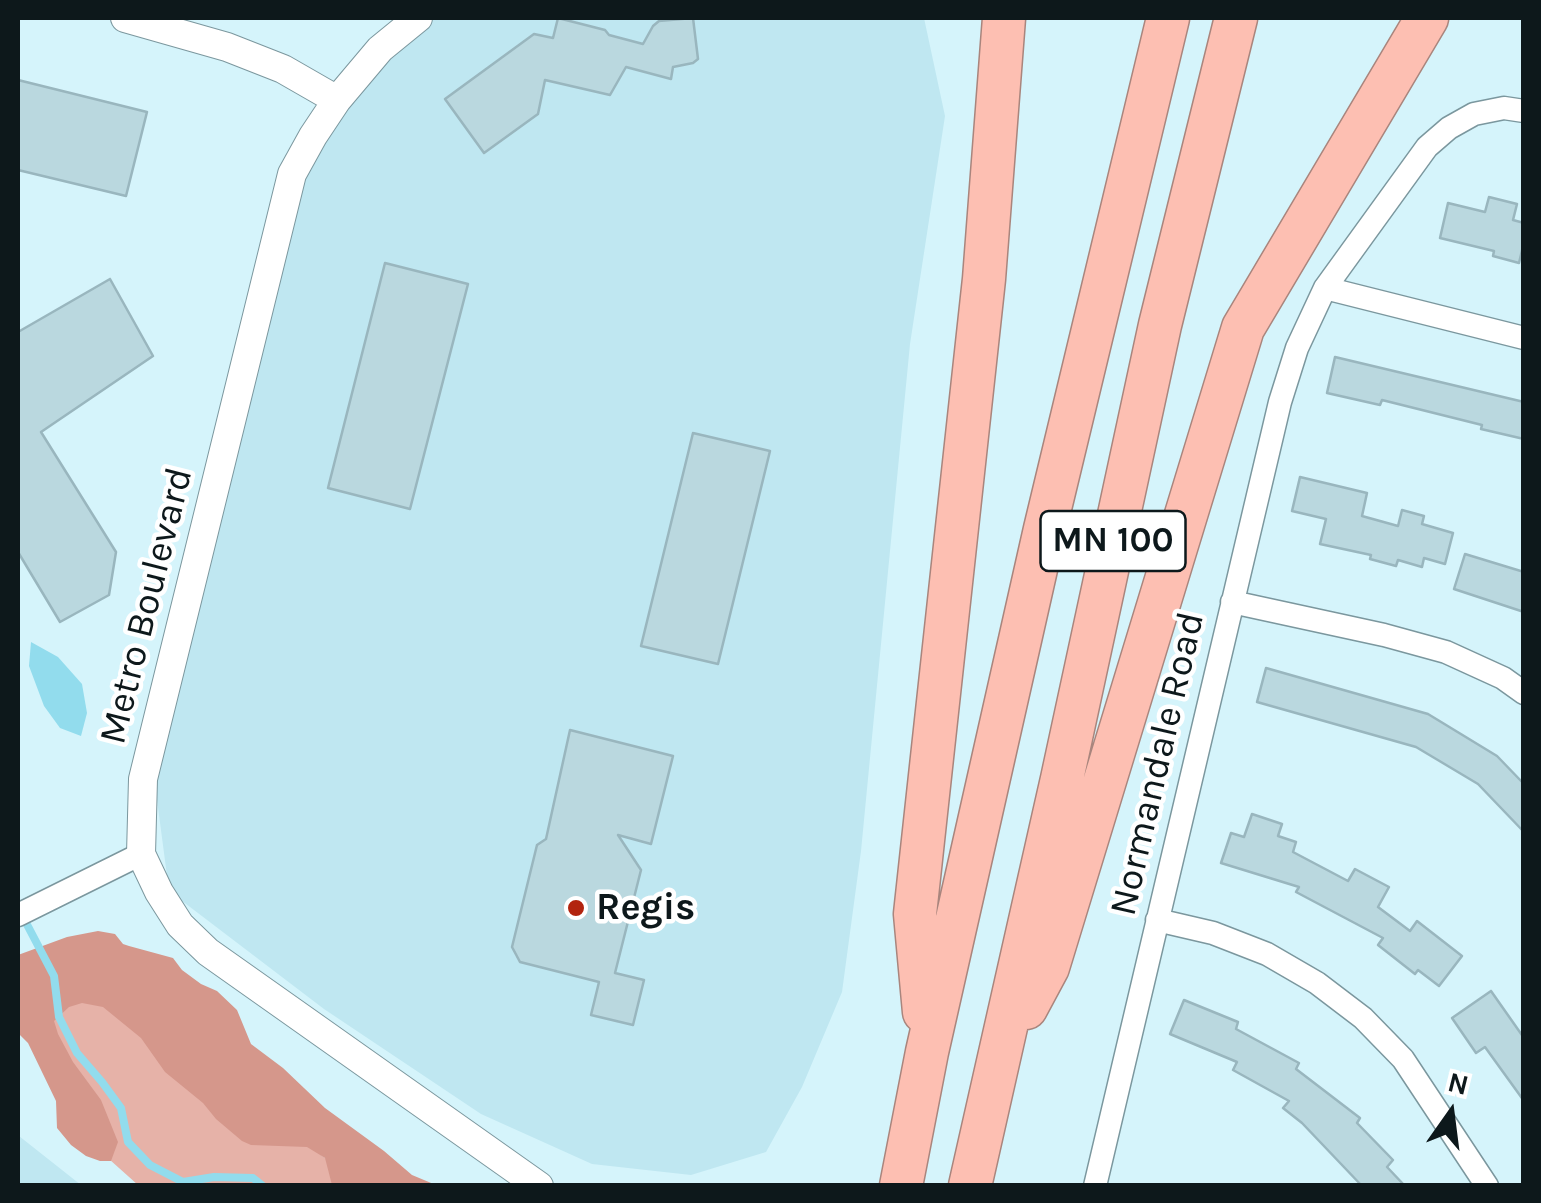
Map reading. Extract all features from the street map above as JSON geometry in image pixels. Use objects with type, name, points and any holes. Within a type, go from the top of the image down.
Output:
[{"type":"highway","points":[[927,1052],[915,914],[984,279],[1004,18]]},
{"type":"highway","name":"MN 100","points":[[901,1186],[927,1052],[1045,528],[1168,18]]},
{"type":"highway","points":[[996,1061],[1048,967],[1243,328],[1426,18]]},
{"type":"highway","name":"MN 100","points":[[970,1186],[1160,325],[1235,20]]},
{"type":"street","points":[[125,18],[189,27],[227,47],[283,68],[337,100]]},
{"type":"street","name":"Metro Boulevard","points":[[418,18],[380,50],[337,100],[292,174],[144,779],[141,854],[180,925],[208,952],[539,1186]]},
{"type":"street","name":"Normandale Road","points":[[1096,1186],[1280,402],[1298,348],[1326,288],[1426,147],[1474,114],[1504,108],[1524,110]]},
{"type":"street","points":[[1326,288],[1524,338]]},
{"type":"street","points":[[1232,602],[1384,634],[1446,652],[1502,678],[1524,694]]},
{"type":"street","points":[[18,915],[141,854]]},
{"type":"street","points":[[1157,920],[1213,933],[1267,954],[1317,983],[1363,1018],[1403,1059],[1487,1186]]},
{"type":"shaded area","points":[[429,18],[924,18],[945,116],[910,344],[861,851],[842,992],[802,1087],[766,1152],[691,1175],[592,1164],[481,1114],[324,1009],[169,891],[154,777],[315,127]]},
{"type":"shaded area","points":[[98,931],[115,934],[123,944],[173,958],[182,970],[217,991],[237,1010],[251,1044],[412,1175],[436,1185],[332,1185],[325,1158],[307,1147],[251,1145],[242,1141],[165,1072],[141,1038],[103,1007],[82,1003],[69,1007],[54,1021],[73,1062],[101,1100],[118,1142],[111,1161],[86,1156],[71,1145],[57,1128],[56,1101],[28,1043],[18,1033],[18,955],[67,937]]},
{"type":"shaded area","points":[[69,966],[365,1185],[138,1185],[100,1151],[29,999]]},
{"type":"shaded area","points":[[18,1133],[19,1136],[81,1185],[18,1185]]},
{"type":"water","points":[[31,642],[58,657],[82,684],[87,713],[81,736],[60,728],[44,706],[29,666]]},
{"type":"building","points":[[558,18],[643,44],[659,21],[693,18],[698,59],[673,67],[671,79],[626,67],[610,95],[545,80],[538,114],[484,153],[445,99],[534,34],[553,38]]},
{"type":"building","points":[[18,80],[147,112],[126,196],[18,170]]},
{"type":"building","points":[[1489,197],[1517,204],[1513,220],[1524,223],[1519,263],[1493,256],[1494,251],[1440,238],[1448,203],[1485,212]]},
{"type":"building","points":[[385,263],[468,284],[410,509],[328,488]]},
{"type":"building","points":[[110,279],[153,356],[41,432],[116,552],[109,595],[60,622],[18,552],[18,332]]},
{"type":"building","points":[[1335,357],[1524,402],[1524,439],[1382,400],[1380,405],[1327,393]]},
{"type":"building","points":[[693,433],[770,451],[718,664],[641,646]]},
{"type":"building","points":[[1300,477],[1367,493],[1362,516],[1398,526],[1402,510],[1424,516],[1422,524],[1453,533],[1445,564],[1424,558],[1422,567],[1398,560],[1396,566],[1370,559],[1371,555],[1320,544],[1326,519],[1292,511]]},
{"type":"building","points":[[1465,554],[1524,572],[1524,612],[1454,589]]},
{"type":"building","points":[[1266,668],[1428,714],[1497,756],[1524,784],[1524,832],[1478,784],[1416,747],[1257,702]]},
{"type":"building","points":[[570,730],[673,756],[651,844],[618,835],[641,870],[615,973],[644,980],[633,1025],[591,1015],[599,982],[520,962],[512,947],[537,845],[546,839]]},
{"type":"building","points":[[1252,814],[1282,824],[1278,836],[1296,842],[1293,852],[1348,881],[1355,869],[1389,887],[1378,907],[1410,931],[1417,921],[1462,956],[1439,986],[1418,970],[1415,974],[1378,945],[1383,938],[1296,892],[1299,887],[1221,863],[1231,833],[1244,837]]},
{"type":"building","points":[[1491,991],[1524,1038],[1524,1101],[1485,1047],[1476,1053],[1452,1018]]},
{"type":"building","points":[[1184,1000],[1238,1022],[1236,1029],[1299,1063],[1296,1069],[1360,1118],[1357,1123],[1393,1160],[1387,1167],[1405,1186],[1362,1186],[1283,1108],[1289,1101],[1233,1070],[1237,1062],[1170,1034]]},
{"type":"waterway","points":[[22,915],[54,976],[59,1017],[77,1053],[121,1108],[128,1142],[150,1165],[183,1182],[214,1177],[253,1178],[263,1186]]},
{"type":"place","name":"Regis","points":[[576,908]]}]
